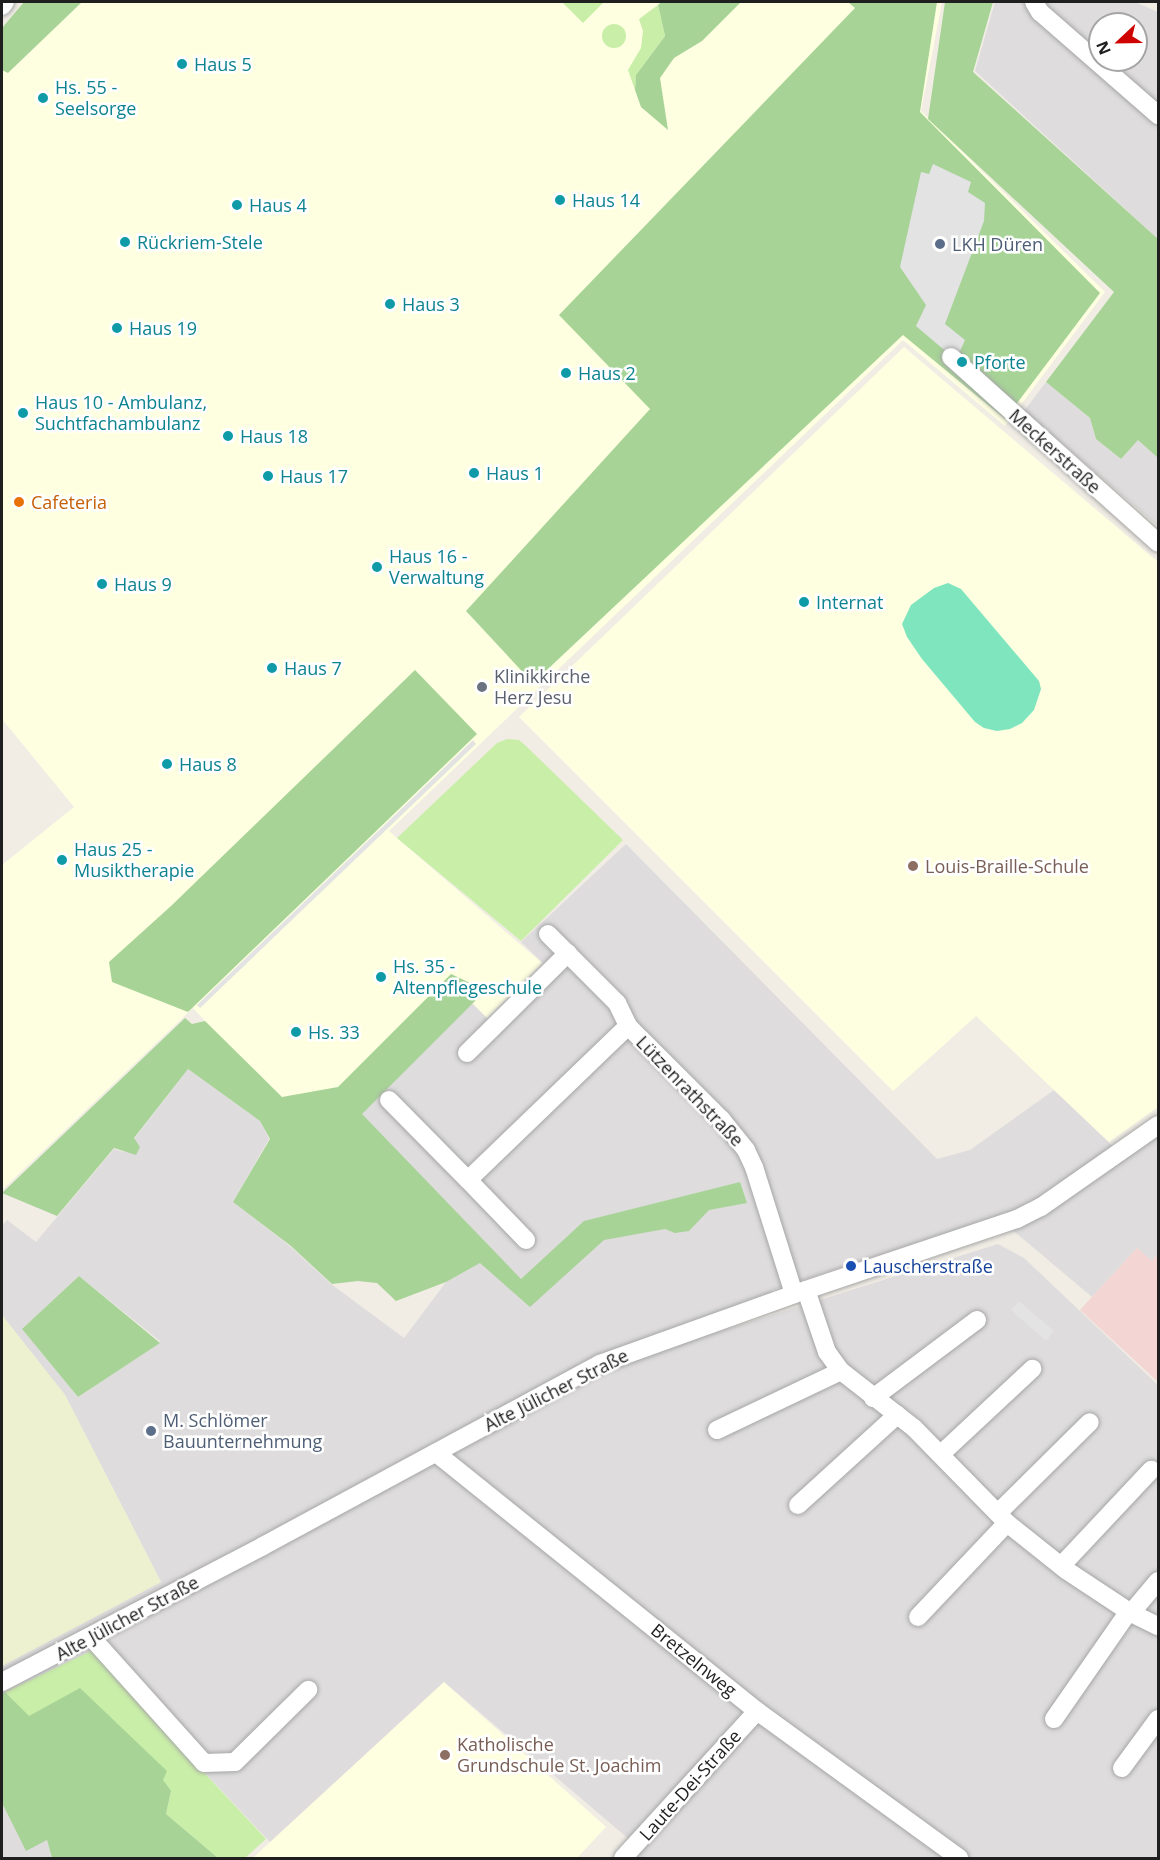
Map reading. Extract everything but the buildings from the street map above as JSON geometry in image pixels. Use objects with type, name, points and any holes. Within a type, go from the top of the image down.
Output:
[{"type":"street","points":[[2,6],[5,2]]},
{"type":"street","points":[[1034,2],[1040,12],[1158,115]]},
{"type":"street","name":"Meckerstraße","points":[[951,357],[1158,543]]},
{"type":"street","name":"Lützenrathstraße","points":[[548,934],[617,1004],[628,1026],[721,1119],[746,1150],[800,1292]]},
{"type":"street","points":[[467,1053],[568,953]]},
{"type":"street","name":"Lützenrathstraße","points":[[468,1180],[628,1026]]},
{"type":"street","points":[[389,1100],[526,1240]]},
{"type":"street","name":"Alte Jülicher Straße","points":[[2,1682],[91,1637],[600,1364],[800,1292],[1017,1219],[1041,1207],[1158,1125]]},
{"type":"street","points":[[800,1292],[827,1352],[841,1371],[897,1415],[941,1454],[1003,1518],[1061,1566],[1130,1612],[1158,1626]]},
{"type":"street","points":[[873,1398],[977,1320]]},
{"type":"street","points":[[941,1454],[1032,1369]]},
{"type":"street","points":[[717,1430],[841,1371]]},
{"type":"street","points":[[798,1505],[897,1415]]},
{"type":"street","points":[[918,1617],[1090,1422]]},
{"type":"street","name":"Bretzelnweg","points":[[436,1453],[757,1711],[958,1858]]},
{"type":"street","points":[[1061,1566],[1151,1470]]},
{"type":"street","points":[[1054,1719],[1130,1612],[1158,1581]]},
{"type":"street","points":[[91,1637],[204,1763],[235,1762],[308,1690]]},
{"type":"street","name":"Laute-Dei-Straße","points":[[623,1858],[757,1711]]},
{"type":"street","points":[[1122,1768],[1158,1719]]},
{"type":"shaded area","points":[[24,2],[942,2],[921,111],[1105,292],[1005,426],[903,340],[389,831],[542,963],[487,1018],[454,985],[307,1131],[193,1008],[2,1190],[2,865],[74,807],[2,719],[2,28]]},
{"type":"shaded area","points":[[995,2],[1135,2],[1158,12],[1158,239],[975,71]]},
{"type":"shaded area","name":"LKH Düren","points":[[933,164],[971,182],[968,192],[985,203],[984,221],[945,324],[965,340],[956,360],[916,326],[926,305],[900,267],[921,172],[929,174]]},
{"type":"shaded area","name":"Louis-Braille-Schule","points":[[904,347],[1158,562],[1158,1107],[1109,1142],[976,1016],[893,1091],[519,717]]},
{"type":"shaded area","points":[[1046,382],[1090,418],[1096,439],[1121,459],[1138,440],[1158,458],[1158,526],[1024,411]]},
{"type":"shaded area","points":[[473,740],[476,744],[200,1008],[197,1005]]},
{"type":"shaded area","points":[[626,844],[937,1159],[970,1150],[1054,1090],[1124,1157],[1158,1133],[1158,1254],[1152,1261],[1137,1248],[1092,1297],[997,1217],[772,1290],[777,1301],[632,1349],[436,1457],[953,1858],[627,1858],[637,1846],[444,1682],[270,1842],[91,1652],[2,1694],[2,1666],[161,1582],[65,1395],[2,1315],[2,1226],[7,1220],[36,1242],[114,1149],[124,1152],[188,1069],[260,1121],[269,1139],[233,1202],[290,1246],[331,1284],[404,1338],[446,1282],[476,1265],[309,1131],[454,986],[488,1018],[544,964],[521,942]],"holes":[[[79,1276],[161,1342],[78,1397],[22,1329]]]},
{"type":"shaded area","points":[[998,1244],[1024,1258],[1158,1385],[1158,1858],[966,1858],[758,1709],[441,1454],[616,1364]]},
{"type":"shaded area","points":[[1137,1248],[1152,1261],[1158,1254],[1158,1382],[1080,1310]]},
{"type":"shaded area","points":[[1019,1301],[1054,1331],[1046,1341],[1011,1310]]},
{"type":"shaded area","points":[[2,1315],[65,1395],[161,1582],[2,1666]]},
{"type":"shaded area","name":"Katholische Grundschule St. Joachim","points":[[444,1682],[606,1827],[577,1858],[253,1858]]},
{"type":"shaded area","points":[[2,1803],[26,1850],[47,1840],[52,1858],[2,1858]]},
{"type":"green space","points":[[24,2],[82,2],[8,73],[2,70],[2,28]]},
{"type":"green space","points":[[562,2],[601,2],[603,3],[583,23]]},
{"type":"green space","points":[[661,2],[741,2],[702,41],[674,58],[660,78],[668,130],[641,107],[635,90],[636,75],[665,36],[658,5]]},
{"type":"green space","points":[[848,2],[937,2],[920,112],[1100,293],[1005,419],[903,335],[533,683],[466,611],[650,409],[559,315],[855,8]]},
{"type":"green space","points":[[945,2],[993,2],[973,72],[1158,239],[1158,458],[1138,440],[1121,459],[1096,439],[1090,418],[1046,382],[1114,292],[928,119]]},
{"type":"green space","points":[[658,5],[665,36],[636,75],[635,90],[628,70],[641,48],[643,31],[639,19]]},
{"type":"green space","points":[[614,24],[622,28],[626,36],[622,44],[614,48],[606,44],[602,36],[606,28]]},
{"type":"green space","points":[[948,583],[961,589],[1039,681],[1041,689],[1034,710],[1022,723],[1010,729],[997,731],[984,728],[975,722],[922,659],[907,637],[902,624],[911,605],[934,588]]},
{"type":"green space","points":[[415,670],[477,734],[188,1012],[112,982],[109,962],[171,906]]},
{"type":"green space","points":[[507,739],[519,740],[526,746],[623,840],[521,941],[397,838],[497,743]]},
{"type":"green space","points":[[451,974],[468,982],[479,992],[475,1001],[362,1114],[521,1279],[584,1221],[740,1182],[747,1203],[709,1210],[689,1231],[675,1233],[665,1229],[604,1240],[530,1307],[480,1263],[446,1282],[396,1301],[377,1283],[358,1281],[332,1284],[291,1246],[233,1202],[270,1139],[260,1121],[188,1069],[134,1138],[140,1147],[136,1155],[114,1148],[57,1216],[2,1193],[185,1018],[192,1024],[205,1021],[282,1097],[338,1087]]},
{"type":"green space","points":[[79,1276],[160,1343],[78,1397],[22,1329]]},
{"type":"green space","points":[[91,1651],[266,1839],[245,1858],[218,1858],[166,1814],[171,1791],[28,1716],[5,1692]]},
{"type":"green space","points":[[80,1688],[167,1771],[163,1780],[171,1791],[166,1814],[218,1858],[52,1858],[47,1840],[26,1851],[2,1803],[2,1694],[5,1692],[29,1716]]},
{"type":"place","name":"Haus 5","points":[[182,64]]},
{"type":"place","name":"Hs. 55 - Seelsorge","points":[[43,98]]},
{"type":"place","name":"Haus 14","points":[[560,200]]},
{"type":"place","name":"Haus 4","points":[[237,205]]},
{"type":"place","name":"Rückriem-Stele","points":[[125,242]]},
{"type":"place","name":"LKH Düren","points":[[940,244]]},
{"type":"place","name":"Haus 3","points":[[390,304]]},
{"type":"place","name":"Haus 19","points":[[117,328]]},
{"type":"place","name":"Pforte","points":[[962,362]]},
{"type":"place","name":"Haus 2","points":[[566,373]]},
{"type":"place","name":"Haus 10 - Ambulanz, Suchtfachambulanz","points":[[23,413]]},
{"type":"place","name":"Haus 18","points":[[228,436]]},
{"type":"place","name":"Haus 1","points":[[474,473]]},
{"type":"place","name":"Haus 17","points":[[268,476]]},
{"type":"place","name":"Cafeteria","points":[[19,502]]},
{"type":"place","name":"Haus 16 - Verwaltung","points":[[377,567]]},
{"type":"place","name":"Haus 9","points":[[102,584]]},
{"type":"place","name":"Internat","points":[[804,602]]},
{"type":"place","name":"Haus 7","points":[[272,668]]},
{"type":"place","name":"Klinikkirche Herz Jesu","points":[[482,687]]},
{"type":"place","name":"Haus 8","points":[[167,764]]},
{"type":"place","name":"Haus 25 - Musiktherapie","points":[[62,860]]},
{"type":"place","name":"Louis-Braille-Schule","points":[[913,866]]},
{"type":"place","name":"Hs. 35 - Altenpflegeschule","points":[[381,977]]},
{"type":"place","name":"Hs. 33","points":[[296,1032]]},
{"type":"place","name":"Lauscherstraße","points":[[851,1266]]},
{"type":"place","name":"M. Schlömer Bauunternehmung","points":[[151,1431]]},
{"type":"place","name":"Katholische Grundschule St. Joachim","points":[[445,1755]]}]
